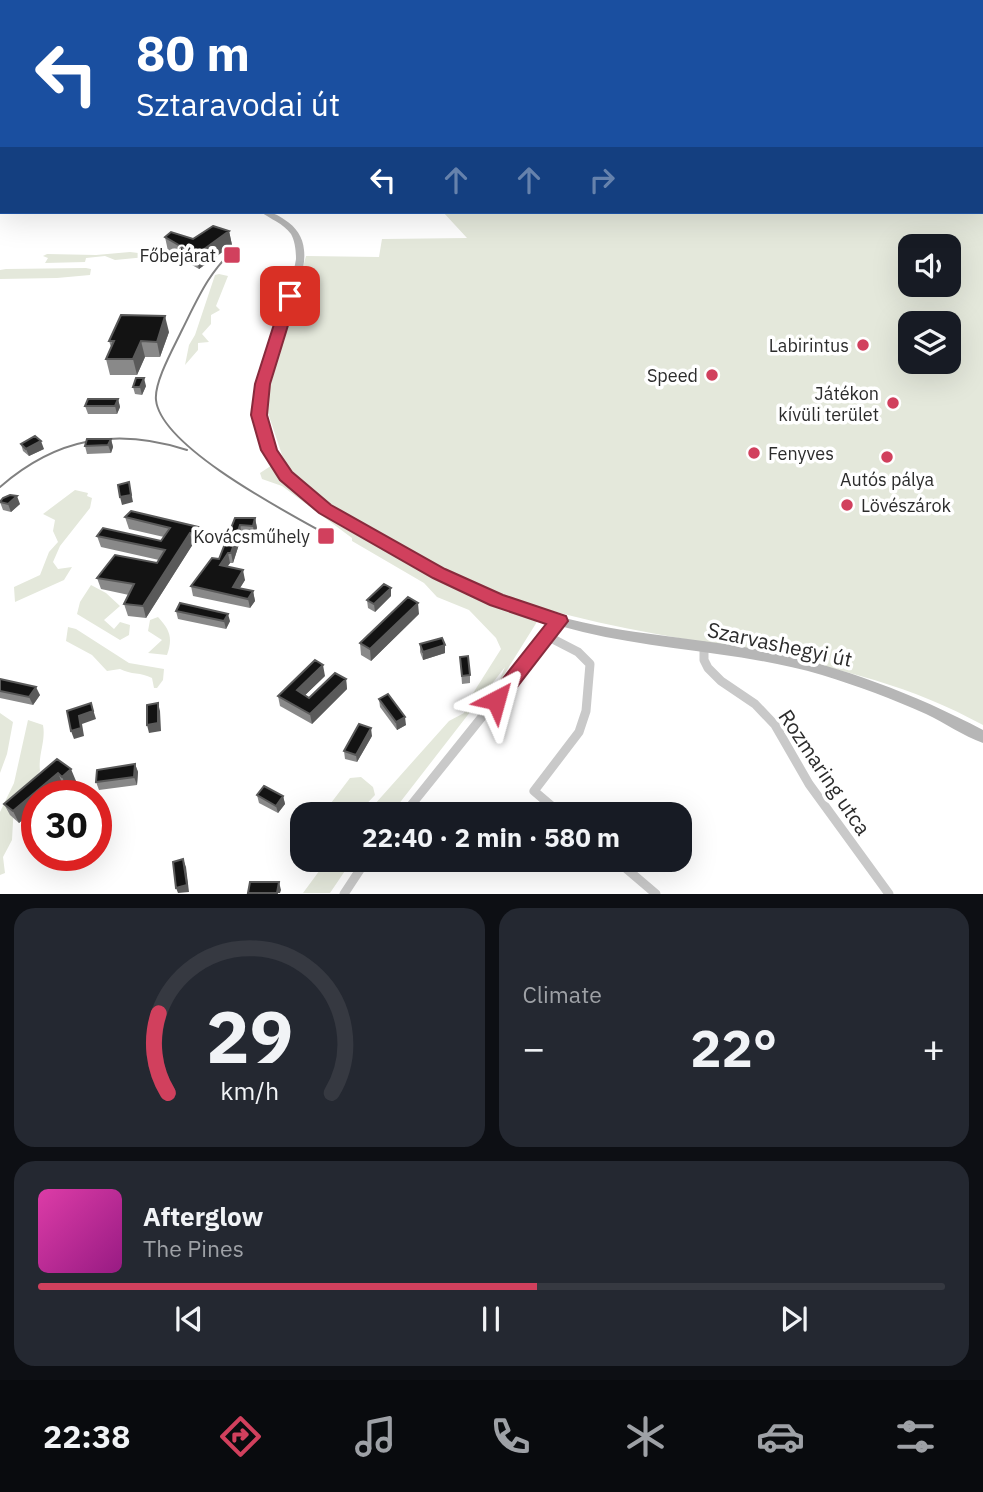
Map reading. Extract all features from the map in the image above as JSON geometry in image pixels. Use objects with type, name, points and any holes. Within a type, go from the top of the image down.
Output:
[{"type":"street","name":"Szarvashegyi út","points":[[268,214],[293,230],[301,250],[297,275],[260,399],[262,434],[279,467],[297,487],[325,509],[423,565],[496,600],[559,621],[597,630],[765,656],[859,681],[914,703],[983,737]]},
{"type":"street","points":[[414,802],[559,621]]},
{"type":"street","points":[[547,635],[571,651],[587,657],[590,664],[587,700],[579,732],[534,791],[547,802]]},
{"type":"street","name":"Rozmaring utca","points":[[704,646],[704,660],[708,668],[755,704],[775,724],[809,784],[889,894]]},
{"type":"street","points":[[344,894],[358,872]]},
{"type":"street","points":[[630,872],[656,894]]},
{"type":"shaded area","points":[[445,214],[983,214],[983,725],[931,700],[878,681],[823,666],[600,623],[545,609],[497,686],[505,667],[400,802],[377,802],[449,721],[464,713],[470,698],[501,649],[496,638],[469,610],[437,597],[424,583],[352,541],[352,538],[282,486],[262,479],[260,473],[283,458],[268,413],[268,395],[306,256],[379,257],[382,239],[467,238]]},
{"type":"shaded area","points":[[130,252],[147,254],[146,257],[115,260],[105,256],[86,258],[85,262],[45,263],[48,258],[43,256],[47,254],[96,255]]},
{"type":"shaded area","points":[[6,269],[91,269],[90,275],[0,279],[0,270]]},
{"type":"shaded area","points":[[215,275],[228,276],[216,306],[220,310],[211,315],[211,324],[202,334],[209,342],[198,343],[198,350],[185,365],[189,345],[195,335]]},
{"type":"shaded area","points":[[75,490],[88,493],[87,496],[92,498],[90,508],[60,546],[53,562],[58,569],[72,567],[64,580],[15,602],[14,587],[40,575],[49,552],[58,542],[53,531],[55,520],[43,514]]},
{"type":"shaded area","points":[[91,585],[106,593],[120,606],[104,620],[114,629],[120,622],[130,625],[129,635],[120,640],[77,614],[80,602]]},
{"type":"shaded area","points":[[158,617],[169,634],[167,655],[148,653],[162,640],[148,631],[150,620]]},
{"type":"shaded area","points":[[68,627],[76,629],[129,663],[164,669],[163,680],[154,688],[152,678],[148,676],[120,669],[107,671],[92,655],[66,641]]},
{"type":"shaded area","points":[[0,713],[13,722],[0,773]]},
{"type":"shaded area","points":[[28,720],[43,725],[40,771],[33,780],[21,780],[21,795],[14,804],[12,840],[3,857],[5,873],[0,875],[0,812],[14,783]]},
{"type":"shaded area","points":[[361,777],[373,787],[375,795],[368,802],[332,802],[350,778]]},
{"type":"shaded area","points":[[318,872],[344,872],[330,893],[303,893]]},
{"type":"building","points":[[213,226],[229,231],[196,255],[165,237],[171,232],[193,239]]},
{"type":"building","points":[[121,315],[165,316],[157,342],[141,341],[133,359],[106,359],[114,341],[109,341]]},
{"type":"building","points":[[136,378],[144,378],[140,387],[133,387]]},
{"type":"building","points":[[88,399],[118,399],[115,406],[85,406]]},
{"type":"building","points":[[35,436],[41,441],[26,449],[21,444]]},
{"type":"building","points":[[87,439],[111,439],[108,445],[85,446]]},
{"type":"building","points":[[129,482],[131,495],[120,497],[118,485]]},
{"type":"building","points":[[17,496],[8,504],[0,502],[3,498]]},
{"type":"building","points":[[131,511],[198,527],[193,534],[190,533],[143,606],[124,604],[134,584],[97,578],[115,555],[157,563],[165,550],[97,536],[103,528],[161,541],[170,528],[125,517]]},
{"type":"building","points":[[235,518],[255,518],[253,526],[240,525],[231,553],[228,553],[220,565],[243,570],[233,587],[253,591],[248,599],[191,586],[212,558],[219,559]]},
{"type":"building","points":[[384,584],[391,588],[374,604],[367,600]]},
{"type":"building","points":[[408,597],[418,603],[370,649],[360,643]]},
{"type":"building","points":[[180,603],[228,614],[224,621],[176,611]]},
{"type":"building","points":[[442,638],[445,645],[423,652],[420,644]]},
{"type":"building","points":[[468,656],[470,675],[462,676],[460,657]]},
{"type":"building","points":[[315,660],[323,665],[297,690],[309,698],[335,673],[346,679],[310,714],[278,696]]},
{"type":"building","points":[[0,679],[36,687],[29,697],[0,691]]},
{"type":"building","points":[[388,694],[405,717],[396,722],[379,699]]},
{"type":"building","points":[[91,703],[93,711],[79,716],[81,728],[71,731],[67,711]]},
{"type":"building","points":[[158,703],[158,723],[147,725],[147,705]]},
{"type":"building","points":[[359,724],[371,728],[356,755],[344,751]]},
{"type":"building","points":[[57,759],[71,769],[62,777],[58,773],[50,780],[32,780]]},
{"type":"building","points":[[135,764],[134,777],[96,780],[97,770]]},
{"type":"building","points":[[264,786],[283,796],[276,806],[257,795]]},
{"type":"building","points":[[21,790],[21,804],[13,811],[4,804]]},
{"type":"building","points":[[183,859],[187,885],[176,888],[173,862]]},
{"type":"building","points":[[250,882],[279,882],[277,893],[248,893]]},
{"type":"tram line","points":[[237,247],[212,275],[199,296],[165,365],[156,400],[163,419],[180,439],[203,459],[260,497],[333,538]]},
{"type":"tram line","points":[[0,487],[43,457],[88,442],[136,439],[187,450]]},
{"type":"place","name":"Főbejárat","points":[[232,255]]},
{"type":"place","name":"Labirintus","points":[[863,345]]},
{"type":"place","name":"Speed","points":[[712,375]]},
{"type":"place","name":"Játékon kívüli terület","points":[[893,403]]},
{"type":"place","name":"Fenyves","points":[[754,453]]},
{"type":"place","name":"Autós pálya","points":[[887,457]]},
{"type":"place","name":"Lövészárok","points":[[847,505]]},
{"type":"place","name":"Kovácsműhely","points":[[326,536]]},
{"type":"route","points":[[290,296],[263,384],[259,415],[262,434],[269,450],[286,476],[325,509],[461,585],[528,612],[559,621],[496,700]]}]
